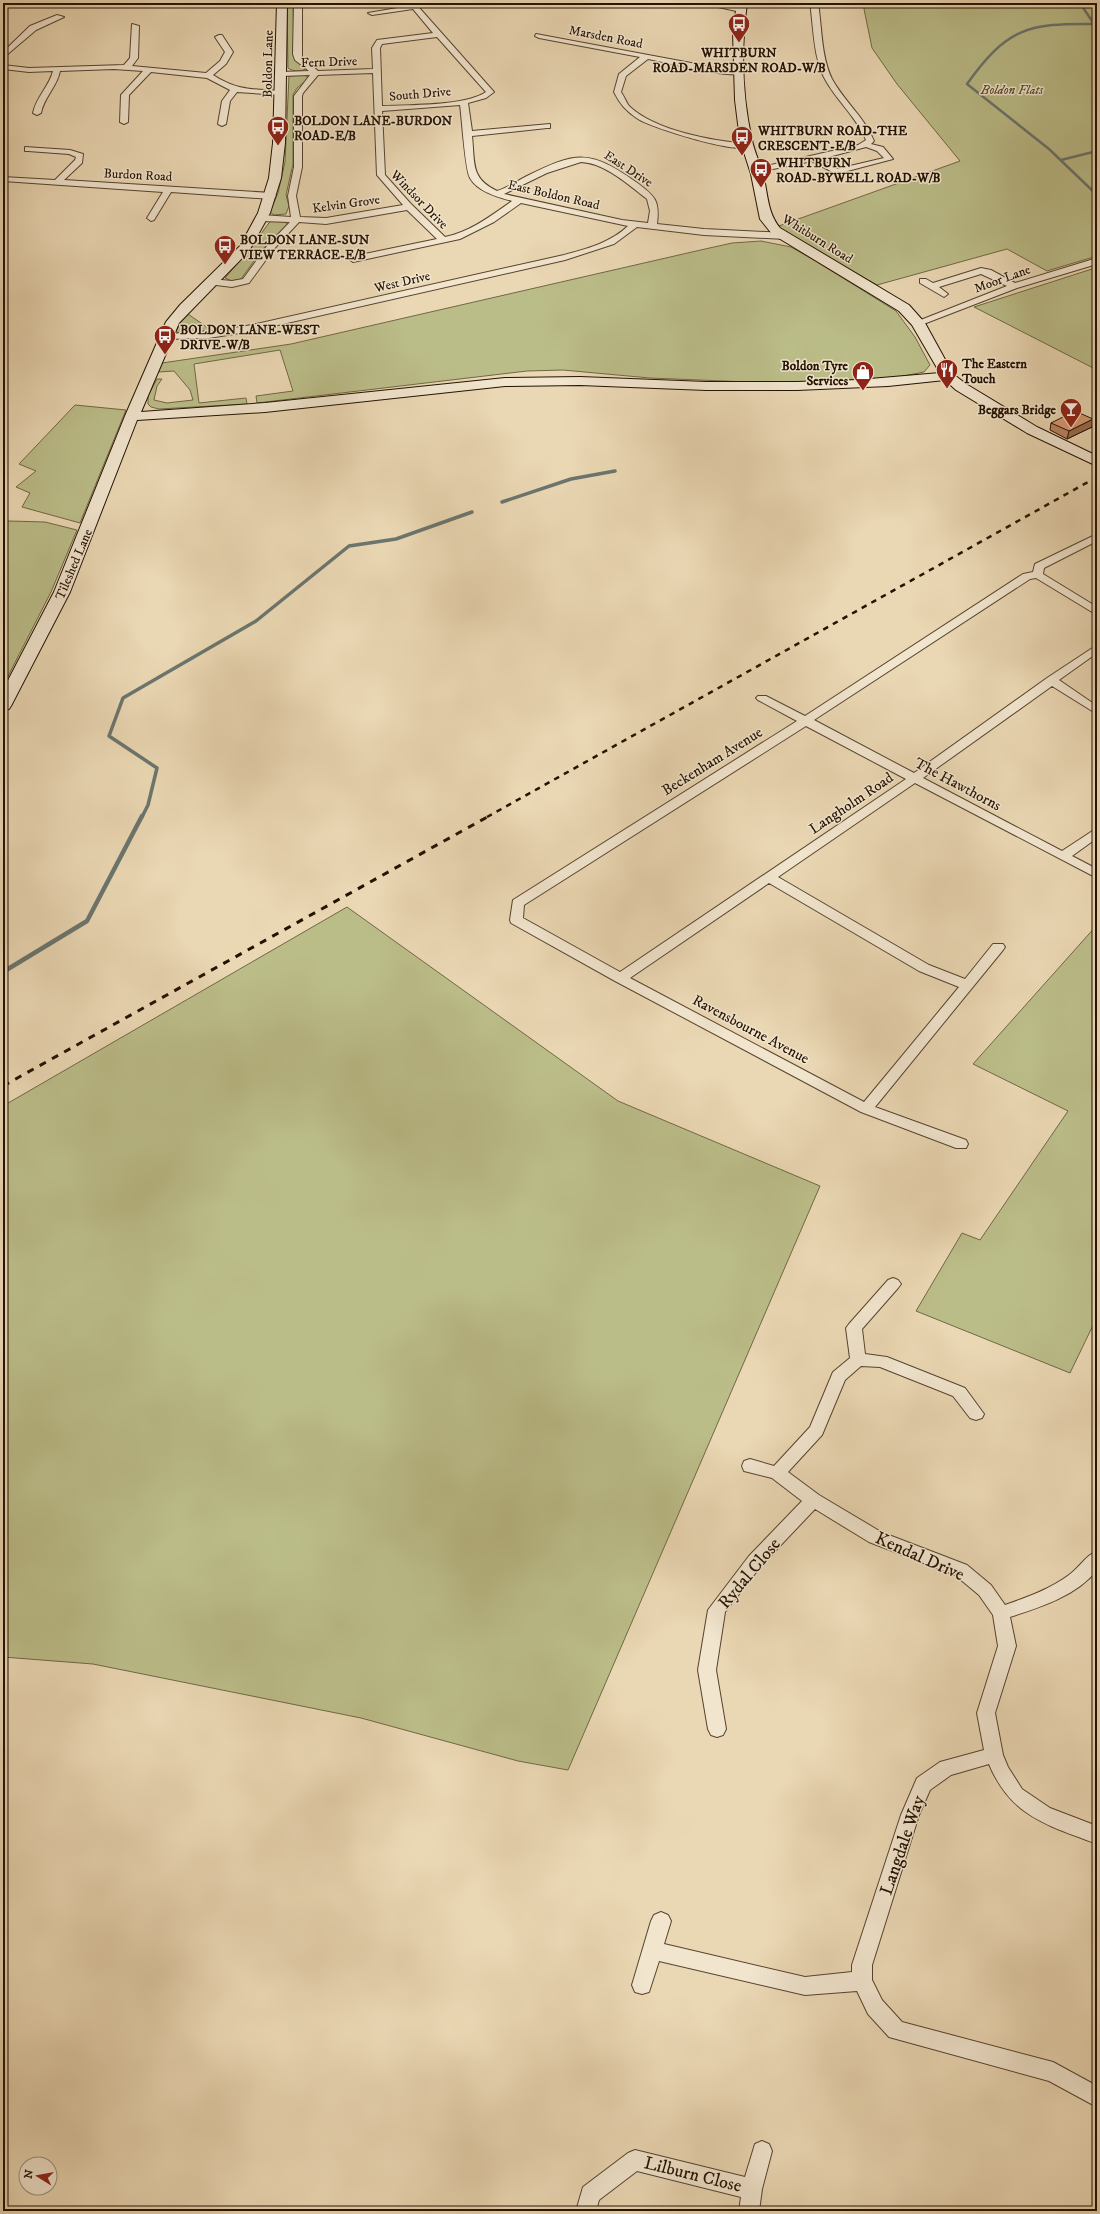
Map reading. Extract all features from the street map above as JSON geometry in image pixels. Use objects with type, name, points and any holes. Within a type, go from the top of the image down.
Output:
[{"type":"street","points":[[218,3],[235,5],[282,4]]},
{"type":"street","points":[[211,282],[232,284],[246,281],[270,248],[296,220],[292,196],[298,167],[298,96],[316,73],[298,58],[298,3]]},
{"type":"street","points":[[704,3],[744,5]]},
{"type":"street","points":[[814,3],[819,52],[822,65],[836,92],[869,137],[870,141],[866,145]]},
{"type":"street","name":"Boldon Lane","points":[[211,282],[245,248],[262,218],[272,196],[280,157],[282,4]]},
{"type":"street","points":[[372,13],[413,5],[490,92],[488,96],[464,102]]},
{"type":"street","name":"Whitburn Road","points":[[744,5],[738,32],[739,72],[748,146],[756,171],[766,219],[776,231],[904,308],[918,323],[948,376]]},
{"type":"street","points":[[3,56],[33,28],[60,17]]},
{"type":"street","points":[[127,67],[134,58],[135,26]]},
{"type":"street","name":"Windsor Drive","points":[[438,34],[380,42],[376,48],[381,176],[409,207],[444,240]]},
{"type":"street","name":"Marsden Road","points":[[539,36],[739,72]]},
{"type":"street","points":[[207,76],[216,70],[229,52],[219,37]]},
{"type":"street","points":[[646,56],[622,76],[620,82],[620,94],[624,104],[634,113],[646,121],[676,133],[731,145],[748,146]]},
{"type":"street","points":[[3,67],[29,70],[127,67],[150,69],[207,76],[236,90],[281,93]]},
{"type":"street","points":[[38,113],[39,102],[42,95],[54,84],[57,69]]},
{"type":"street","points":[[124,122],[125,95],[150,69]]},
{"type":"street","name":"Fern Drive","points":[[281,74],[377,72]]},
{"type":"street","points":[[222,124],[226,99],[228,95],[236,90]]},
{"type":"street","name":"South Drive","points":[[378,108],[415,107],[464,102]]},
{"type":"street","name":"East Boldon Road","points":[[464,102],[473,176],[476,181],[498,194],[589,217],[652,227],[704,232],[785,236]]},
{"type":"street","points":[[469,134],[547,126]]},
{"type":"street","points":[[22,158],[34,142]]},
{"type":"street","points":[[756,171],[866,145],[880,149],[889,159],[836,172],[814,158]]},
{"type":"street","points":[[28,149],[70,152],[80,156],[79,162],[56,182]]},
{"type":"street","name":"East Drive","points":[[498,194],[556,167],[578,160],[592,160],[651,198],[654,212],[652,227]]},
{"type":"street","name":"Burdon Road","points":[[3,180],[272,196]]},
{"type":"street","points":[[151,218],[169,189]]},
{"type":"street","points":[[353,259],[444,240],[476,229],[519,200]]},
{"type":"street","name":"Kelvin Grove","points":[[262,218],[339,220],[409,207]]},
{"type":"street","name":"West Drive","points":[[166,337],[209,335],[252,328],[565,257],[614,242],[627,233],[635,224]]},
{"type":"street","name":"Moor Lane","points":[[918,323],[1014,286],[1097,261]]},
{"type":"street","points":[[933,286],[981,271],[988,272],[1014,286]]},
{"type":"street","points":[[923,281],[944,294]]},
{"type":"street","name":"Tileshed Lane","points":[[3,706],[62,592],[132,416],[173,322],[211,282]]},
{"type":"street","points":[[132,416],[166,416],[305,404],[502,382],[583,380],[708,386],[825,386],[901,382],[948,376],[961,387],[1032,430],[1097,462]]},
{"type":"street","points":[[1097,537],[1039,566],[1038,575],[1097,612]]},
{"type":"street","name":"Beckenham Avenue","points":[[620,978],[516,920],[518,903],[805,721],[1026,576],[1038,575]]},
{"type":"street","name":"Langholm Road","points":[[620,978],[770,878],[915,778],[1097,648]]},
{"type":"street","points":[[1051,680],[1097,711]]},
{"type":"street","name":"The Hawthorns","points":[[762,698],[1097,874]]},
{"type":"street","points":[[1063,856],[1097,832]]},
{"type":"street","points":[[770,878],[924,968],[967,985]]},
{"type":"street","points":[[866,1109],[998,947]]},
{"type":"street","name":"Ravensbourne Avenue","points":[[620,978],[866,1109],[961,1144]]},
{"type":"street","points":[[858,1360],[854,1328],[894,1284]]},
{"type":"street","points":[[777,1473],[816,1431],[839,1376],[858,1360],[881,1361],[959,1392],[976,1414]]},
{"type":"street","name":"Kendal Drive","points":[[750,1466],[777,1473],[814,1500],[875,1537],[961,1570],[985,1590],[1001,1613],[1007,1646],[986,1713],[994,1755],[1001,1772],[1016,1795],[1043,1814],[1097,1835]]},
{"type":"street","name":"Rydal Close","points":[[717,1729],[707,1670],[717,1610],[755,1561],[814,1500]]},
{"type":"street","points":[[1001,1613],[1046,1598],[1089,1569],[1097,1558]]},
{"type":"street","name":"Langdale Way","points":[[862,1981],[862,1965],[910,1815],[923,1784],[946,1768],[994,1755]]},
{"type":"street","points":[[642,1985],[661,1921]]},
{"type":"street","points":[[652,1950],[805,1986],[862,1981],[875,2007],[896,2030],[1053,2072],[1097,2097]]},
{"type":"street","name":"Lilburn Close","points":[[750,2211],[752,2189],[762,2151]]},
{"type":"street","name":"Lilburn Close","points":[[586,2211],[590,2194],[635,2160],[752,2189]]},
{"type":"green space","points":[[287,3],[293,3],[294,57],[307,68],[300,71],[295,71],[288,68]]},
{"type":"green space","name":"Boldon Flats","points":[[866,3],[1097,3],[1097,256],[1047,271],[1007,249],[877,285],[776,227],[960,161],[897,84],[872,48],[864,9]]},
{"type":"green space","points":[[305,75],[309,78],[297,88],[293,95],[293,164],[286,195],[289,206],[286,214],[274,215],[270,212],[278,193],[285,162],[289,76]]},
{"type":"green space","points":[[271,220],[284,221],[288,225],[261,251],[241,279],[232,281],[225,278],[251,248]]},
{"type":"green space","points":[[761,241],[791,247],[896,311],[915,337],[930,365],[924,372],[893,378],[773,383],[650,378],[563,370],[527,371],[257,403],[256,396],[293,391],[280,350],[194,364],[199,403],[246,398],[247,404],[159,409],[151,407],[148,404],[148,396],[157,379],[162,379],[157,386],[154,400],[167,403],[193,400],[190,390],[174,371],[158,372],[162,363],[291,344],[732,243]]},
{"type":"green space","points":[[1095,268],[1097,268],[1097,370],[974,307]]},
{"type":"green space","points":[[188,314],[211,330],[182,333],[176,332],[180,323]]},
{"type":"green space","points":[[75,405],[126,410],[80,523],[22,507],[30,493],[16,487],[36,471],[19,464]]},
{"type":"green space","points":[[9,521],[45,522],[77,530],[51,592],[3,686],[3,523]]},
{"type":"green space","points":[[347,907],[618,1101],[820,1186],[568,1770],[518,1761],[361,1718],[93,1664],[3,1657],[3,1106]]},
{"type":"green space","points":[[1097,925],[1097,1317],[1070,1373],[916,1311],[962,1233],[980,1240],[1068,1111],[973,1064]]},
{"type":"building","points":[[1075,411],[1093,419],[1069,431],[1051,423]]},
{"type":"waterway","points":[[1080,3],[1094,24],[1052,25],[1035,28],[1021,33],[1007,40],[994,51],[967,84],[1049,149],[1097,195]]},
{"type":"waterway","points":[[1061,160],[1097,151]]},
{"type":"waterway","points":[[502,502],[571,479],[615,471]]},
{"type":"waterway","points":[[142,817],[148,805],[157,768],[109,736],[123,698],[256,621],[349,546],[396,539],[472,512]]},
{"type":"waterway","points":[[3,972],[87,921],[142,816]]},
{"type":"railway","points":[[487,817],[1097,477]]},
{"type":"railway","points":[[3,1086],[489,816]]},
{"type":"place","name":"WHITBURN ROAD-MARSDEN ROAD-W/B","points":[[739,44]]},
{"type":"place","name":"BOLDON LANE-BURDON ROAD-E/B","points":[[278,146]]},
{"type":"place","name":"WHITBURN ROAD-THE CRESCENT-E/B","points":[[742,156]]},
{"type":"place","name":"WHITBURN ROAD-BYWELL ROAD-W/B","points":[[761,188]]},
{"type":"place","name":"BOLDON LANE-SUN VIEW TERRACE-E/B","points":[[225,266]]},
{"type":"place","name":"BOLDON LANE-WEST DRIVE-W/B","points":[[165,356]]},
{"type":"place","name":"The Eastern Touch","points":[[947,390]]},
{"type":"place","name":"Boldon Tyre Services","points":[[863,392]]},
{"type":"place","name":"Beggars Bridge","points":[[1071,428]]}]
